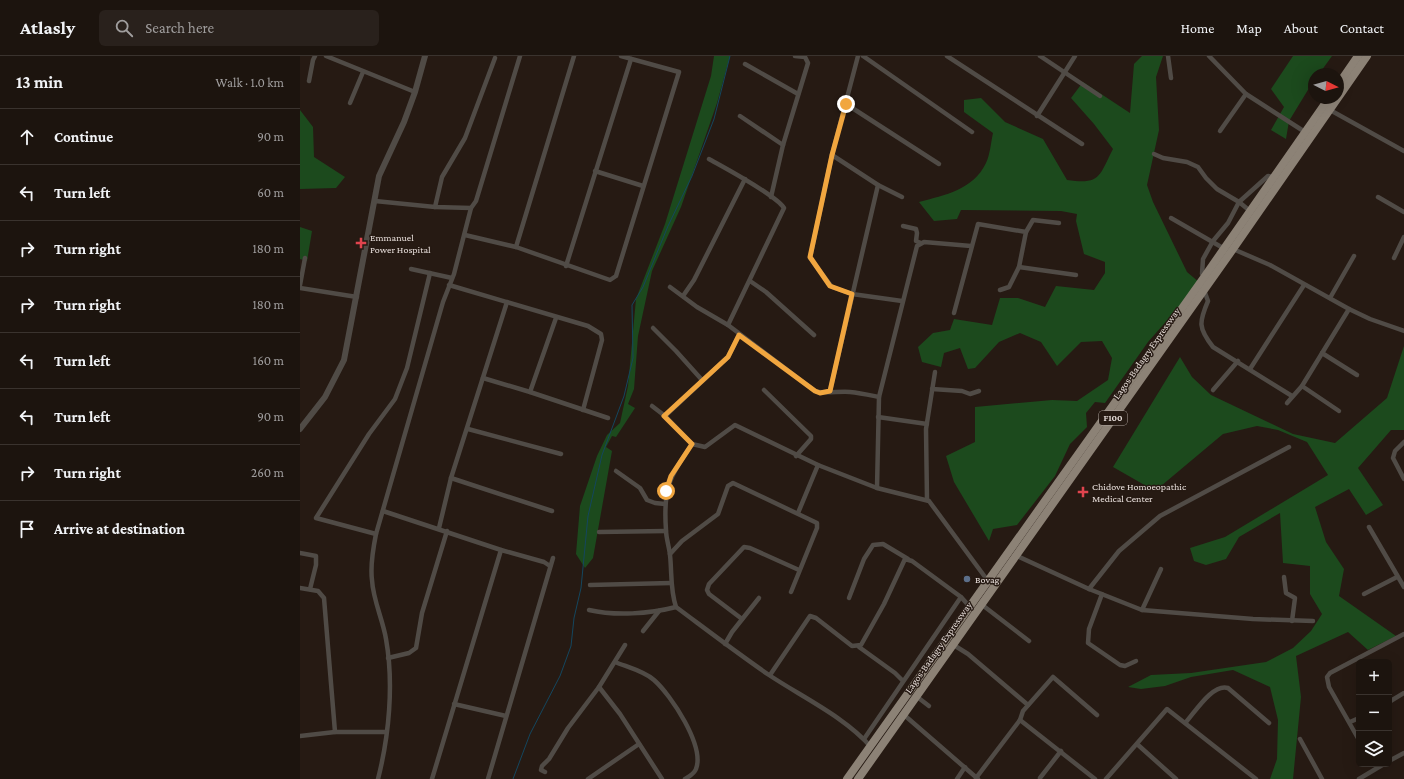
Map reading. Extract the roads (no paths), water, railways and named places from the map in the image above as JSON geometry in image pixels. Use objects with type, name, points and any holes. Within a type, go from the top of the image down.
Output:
[{"type":"highway","points":[[1344,76],[1358,56]]},
{"type":"highway","name":"Lagos-Badagry Expressway","points":[[847,779],[952,644],[981,604],[1233,249],[1367,56]]},
{"type":"highway","name":"Lagos-Badagry Expressway","points":[[858,779],[902,714],[912,695],[970,607],[1205,276],[1223,248],[1325,104]]},
{"type":"street","points":[[309,81],[315,56]]},
{"type":"street","points":[[326,56],[415,92]]},
{"type":"street","points":[[300,429],[326,397],[344,360],[376,201],[379,176],[415,92],[425,56]]},
{"type":"street","points":[[378,779],[384,749],[391,681],[386,640],[372,581],[372,556],[376,534],[465,235],[471,208],[476,201],[520,56]]},
{"type":"street","points":[[516,247],[574,56]]},
{"type":"street","points":[[465,235],[516,247],[566,266],[610,280],[614,279],[679,72],[621,56]]},
{"type":"street","points":[[771,197],[783,145],[808,60],[805,57],[795,56]]},
{"type":"street","points":[[858,56],[832,155],[810,258],[830,286],[852,294],[902,301]]},
{"type":"street","points":[[863,56],[972,132]]},
{"type":"street","points":[[947,56],[1082,144]]},
{"type":"street","points":[[1040,56],[1100,96]]},
{"type":"street","points":[[1037,116],[1075,56]]},
{"type":"street","points":[[1168,56],[1171,78]]},
{"type":"street","points":[[1209,56],[1246,94],[1305,132]]},
{"type":"street","points":[[435,207],[442,177],[465,138],[495,58]]},
{"type":"street","points":[[566,266],[631,59]]},
{"type":"street","points":[[745,64],[798,94]]},
{"type":"street","points":[[350,103],[363,72]]},
{"type":"street","points":[[1220,131],[1246,94]]},
{"type":"street","points":[[846,104],[939,164]]},
{"type":"street","points":[[1330,110],[1404,151]]},
{"type":"street","points":[[740,116],[783,145]]},
{"type":"street","points":[[1154,154],[1163,158],[1187,162],[1198,166],[1206,178],[1217,189],[1239,202],[1250,211]]},
{"type":"street","points":[[832,155],[878,185],[902,197]]},
{"type":"street","points":[[709,159],[745,179],[771,197],[782,206],[783,211],[728,325]]},
{"type":"street","points":[[595,171],[643,186]]},
{"type":"street","points":[[1205,276],[1202,274],[1203,259],[1213,241],[1228,223],[1239,202],[1263,179],[1268,176],[1274,177]]},
{"type":"street","points":[[683,296],[694,280],[745,179]]},
{"type":"street","points":[[830,391],[878,185]]},
{"type":"street","points":[[1378,197],[1404,212]]},
{"type":"street","points":[[376,201],[435,207],[471,208]]},
{"type":"street","points":[[1170,218],[1223,248]]},
{"type":"street","points":[[1000,290],[1009,288],[1019,267],[1026,232],[1033,220],[1059,223]]},
{"type":"street","points":[[954,313],[978,224],[1026,232]]},
{"type":"street","points":[[903,226],[916,229],[916,241],[971,246]]},
{"type":"street","points":[[1394,258],[1404,237]]},
{"type":"street","points":[[877,488],[879,397],[902,301],[917,246],[921,242]]},
{"type":"street","points":[[1233,249],[1270,265],[1349,309],[1370,319],[1404,331]]},
{"type":"street","points":[[1330,298],[1354,256]]},
{"type":"street","points":[[300,285],[304,258]]},
{"type":"street","points":[[1019,267],[1076,275]]},
{"type":"street","points":[[411,269],[452,278]]},
{"type":"street","points":[[376,534],[316,518],[369,434],[395,399],[407,368],[430,273]]},
{"type":"street","points":[[750,281],[766,292],[814,335]]},
{"type":"street","points":[[449,285],[556,318],[588,326],[602,334],[602,340],[583,410]]},
{"type":"street","points":[[1250,369],[1304,285]]},
{"type":"street","points":[[670,287],[697,307],[728,325],[739,335],[815,391],[820,393],[830,391],[850,392],[879,397]]},
{"type":"street","points":[[300,288],[357,297]]},
{"type":"street","points":[[1204,290],[1208,301],[1201,319],[1202,331],[1213,347],[1238,361],[1292,396]]},
{"type":"street","points":[[439,528],[452,478],[507,302]]},
{"type":"street","points":[[1287,403],[1302,386],[1349,309]]},
{"type":"street","points":[[530,392],[556,318]]},
{"type":"street","points":[[653,328],[702,380]]},
{"type":"street","points":[[664,416],[728,357],[739,335]]},
{"type":"street","points":[[1322,353],[1357,375]]},
{"type":"street","points":[[1213,390],[1238,361]]},
{"type":"street","points":[[927,500],[926,424],[935,372]]},
{"type":"street","points":[[483,378],[608,418]]},
{"type":"street","points":[[1302,386],[1339,411]]},
{"type":"street","points":[[932,389],[962,391],[970,394],[979,391]]},
{"type":"street","points":[[764,390],[811,436],[811,439],[796,456]]},
{"type":"street","points":[[652,406],[692,444],[705,447],[736,425],[796,456],[818,465],[877,488],[931,502],[988,581]]},
{"type":"street","points":[[878,417],[926,424]]},
{"type":"street","points":[[468,429],[561,454]]},
{"type":"street","points":[[1404,442],[1395,451],[1394,458],[1404,479]]},
{"type":"street","points":[[692,444],[678,464],[668,484],[665,504],[671,583],[676,607],[725,644],[770,675],[820,706],[864,739],[871,747]]},
{"type":"street","points":[[1090,589],[1119,551],[1160,516],[1289,447]]},
{"type":"street","points":[[798,513],[818,465]]},
{"type":"street","points":[[616,471],[640,488],[647,500],[665,504]]},
{"type":"street","points":[[452,478],[552,511]]},
{"type":"street","points":[[670,554],[677,545],[718,514],[728,486],[732,483],[816,522],[817,526],[791,592]]},
{"type":"street","points":[[383,511],[439,528],[501,550],[544,562],[550,566]]},
{"type":"street","points":[[1370,527],[1404,587]]},
{"type":"street","points":[[388,658],[414,651],[416,648],[422,613],[447,531]]},
{"type":"street","points":[[599,532],[666,531]]},
{"type":"street","points":[[849,598],[864,559],[873,545],[883,544],[908,559],[960,597],[970,607]]},
{"type":"street","points":[[742,619],[709,594],[707,590],[709,584],[744,548],[748,547],[799,570]]},
{"type":"street","points":[[432,779],[501,550]]},
{"type":"street","points":[[300,553],[316,556],[316,565],[310,589]]},
{"type":"street","points":[[1015,555],[1090,589],[1142,610],[1292,621],[1313,621]]},
{"type":"street","points":[[488,779],[553,558]]},
{"type":"street","points":[[858,647],[863,642],[884,604],[904,561],[908,559]]},
{"type":"street","points":[[1142,610],[1161,569]]},
{"type":"street","points":[[1284,577],[1286,593],[1295,598],[1292,621]]},
{"type":"street","points":[[1364,594],[1397,577]]},
{"type":"street","points":[[590,585],[671,583]]},
{"type":"street","points":[[300,588],[318,591],[324,598],[335,732]]},
{"type":"street","points":[[1102,594],[1089,629],[1088,643],[1120,665],[1125,666],[1136,661]]},
{"type":"street","points":[[864,739],[960,597]]},
{"type":"street","points":[[725,644],[759,598]]},
{"type":"street","points":[[981,604],[1029,641]]},
{"type":"street","points":[[589,610],[600,613],[658,611],[676,607]]},
{"type":"street","points":[[643,632],[658,611]]},
{"type":"street","points":[[770,675],[810,616],[816,618],[852,646],[858,647],[895,673],[903,681]]},
{"type":"street","points":[[1356,734],[1327,682],[1328,675],[1404,634]]},
{"type":"street","points":[[952,644],[968,654],[1028,705]]},
{"type":"street","points":[[545,772],[541,770],[542,766],[549,759],[568,728],[599,687],[625,645]]},
{"type":"street","points":[[615,662],[652,678],[662,688],[678,710],[688,730],[696,752],[696,768],[693,777],[685,779]]},
{"type":"street","points":[[902,714],[977,778],[1020,720],[1021,714],[1052,678],[1055,677],[1097,715]]},
{"type":"street","points":[[1186,722],[1217,687],[1224,686],[1269,723]]},
{"type":"street","points":[[599,687],[662,779]]},
{"type":"street","points":[[899,687],[929,706]]},
{"type":"street","points":[[1392,700],[1404,693]]},
{"type":"street","points":[[454,704],[506,716]]},
{"type":"street","points":[[1106,779],[1166,709],[1170,710],[1186,722],[1256,779]]},
{"type":"street","points":[[1350,722],[1356,719]]},
{"type":"street","points":[[1020,720],[1095,779]]},
{"type":"street","points":[[300,736],[335,732],[386,732]]},
{"type":"street","points":[[1300,740],[1322,779]]},
{"type":"street","points":[[588,779],[639,744]]},
{"type":"street","points":[[1137,744],[1176,779]]},
{"type":"street","points":[[1040,778],[1060,751]]},
{"type":"street","points":[[1392,759],[1404,753]]},
{"type":"street","points":[[957,779],[965,767]]},
{"type":"street","points":[[1358,779],[1378,767]]},
{"type":"waterway","points":[[513,779],[530,734],[560,676],[571,646],[574,618],[581,588],[588,516],[602,455],[624,396],[633,358],[632,305],[643,287],[668,226],[692,176],[714,119],[730,56]]},
{"type":"place","name":"Emmanuel Power Hospital","points":[[361,243]]},
{"type":"place","name":"Chidove Homoeopathic Medical Center","points":[[1083,492]]},
{"type":"place","name":"Bovag","points":[[967,579]]}]
